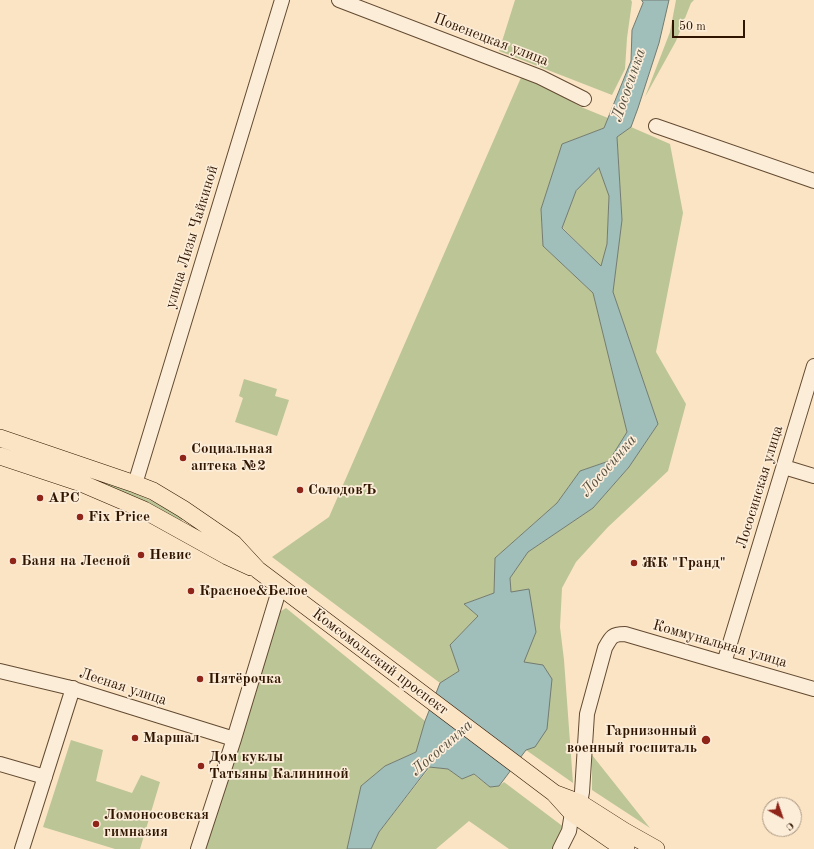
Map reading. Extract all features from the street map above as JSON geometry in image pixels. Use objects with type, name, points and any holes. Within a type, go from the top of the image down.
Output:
[{"type":"main road","name":"Комсомольский проспект","points":[[0,438],[152,491],[192,516],[234,544],[258,570],[280,587],[540,783],[576,808]]},
{"type":"main road","name":"Комсомольский проспект","points":[[0,456],[81,483],[144,510],[227,556],[258,570]]},
{"type":"main road","points":[[576,808],[614,842],[626,849]]},
{"type":"main road","points":[[576,808],[624,831],[656,849]]},
{"type":"street","name":"улица Лизы Чайкиной","points":[[134,484],[282,0]]},
{"type":"street","name":"Повенецкая улица","points":[[339,0],[540,77],[584,99]]},
{"type":"street","points":[[656,126],[814,181]]},
{"type":"street","name":"Лососинская улица","points":[[724,663],[814,366]]},
{"type":"street","points":[[784,467],[814,476]]},
{"type":"street","points":[[184,532],[192,516]]},
{"type":"street","points":[[198,849],[234,739],[280,587]]},
{"type":"street","name":"Коммунальная улица","points":[[576,808],[582,792],[587,714],[605,648],[610,638],[616,634],[625,634],[814,688]]},
{"type":"street","name":"Лесная улица","points":[[0,672],[73,688],[234,739]]},
{"type":"street","points":[[22,849],[73,688]]},
{"type":"street","points":[[0,764],[45,777]]},
{"type":"street","points":[[560,849],[569,831],[576,808]]},
{"type":"green space","points":[[515,0],[631,0],[625,69],[612,95],[499,51]]},
{"type":"green space","points":[[676,0],[694,0],[691,3],[676,41],[645,97],[670,32]]},
{"type":"green space","points":[[523,73],[581,107],[608,118],[604,128],[562,144],[541,209],[543,246],[593,293],[627,432],[609,461],[580,471],[557,503],[495,558],[494,593],[464,604],[478,616],[450,645],[459,671],[440,683],[272,557],[329,517]]},
{"type":"green space","points":[[631,127],[670,144],[683,213],[656,352],[686,404],[668,471],[608,527],[576,562],[562,588],[560,627],[564,660],[573,783],[526,750],[524,662],[511,592],[510,578],[528,552],[593,508],[629,467],[658,424],[613,292],[622,220],[617,137]]},
{"type":"green space","points":[[599,168],[609,196],[607,244],[601,267],[562,227],[576,191]]},
{"type":"green space","points":[[244,379],[277,389],[275,396],[289,400],[277,436],[235,422],[243,398],[239,396]]},
{"type":"green space","points":[[77,473],[115,485],[152,501],[183,518],[182,521]]},
{"type":"green space","points":[[286,608],[425,721],[416,752],[385,766],[361,786],[347,849],[204,849],[275,615]]},
{"type":"green space","name":"Ломоносовская гимназия","points":[[71,740],[103,750],[96,781],[132,793],[141,775],[160,782],[140,849],[115,849],[43,827]]},
{"type":"green space","points":[[592,755],[650,828],[592,790]]},
{"type":"green space","points":[[430,767],[448,769],[462,779],[473,774],[490,787],[499,786],[504,782],[569,831],[557,849],[509,849],[469,821],[436,849],[371,849],[379,832]]},
{"type":"water","name":"Лососинка","points":[[642,0],[669,0],[659,43],[631,127],[617,137],[622,220],[613,292],[658,424],[629,467],[593,508],[528,552],[510,578],[511,592],[529,589],[536,632],[524,662],[543,665],[552,679],[547,729],[535,747],[526,750],[499,786],[490,787],[474,774],[462,779],[448,769],[429,767],[379,832],[371,849],[347,849],[361,786],[385,766],[416,752],[425,721],[440,683],[459,671],[450,645],[478,616],[464,604],[494,593],[495,558],[557,503],[580,471],[609,461],[627,432],[593,293],[543,246],[541,209],[562,144],[604,128],[631,61],[632,30],[643,3]],"holes":[[[599,168],[609,196],[607,244],[601,266],[562,228],[576,191]]]},
{"type":"place","name":"Социальная аптека №2","points":[[183,458]]},
{"type":"place","name":"СолодовЪ","points":[[300,490]]},
{"type":"place","name":"АРС","points":[[40,498]]},
{"type":"place","name":"Fix Price","points":[[80,517]]},
{"type":"place","name":"Невис","points":[[141,555]]},
{"type":"place","name":"Баня на Лесной","points":[[13,561]]},
{"type":"place","name":"ЖК \"Гранд\"","points":[[634,563]]},
{"type":"place","name":"Красное&Белое","points":[[191,591]]},
{"type":"place","name":"Пятёрочка","points":[[200,679]]},
{"type":"place","name":"Маршал","points":[[135,738]]},
{"type":"place","name":"Гарнизонный военный госпиталь","points":[[706,740]]},
{"type":"place","name":"Дом куклы Татьяны Калининой","points":[[201,766]]},
{"type":"place","name":"Ломоносовская гимназия","points":[[96,824]]}]
